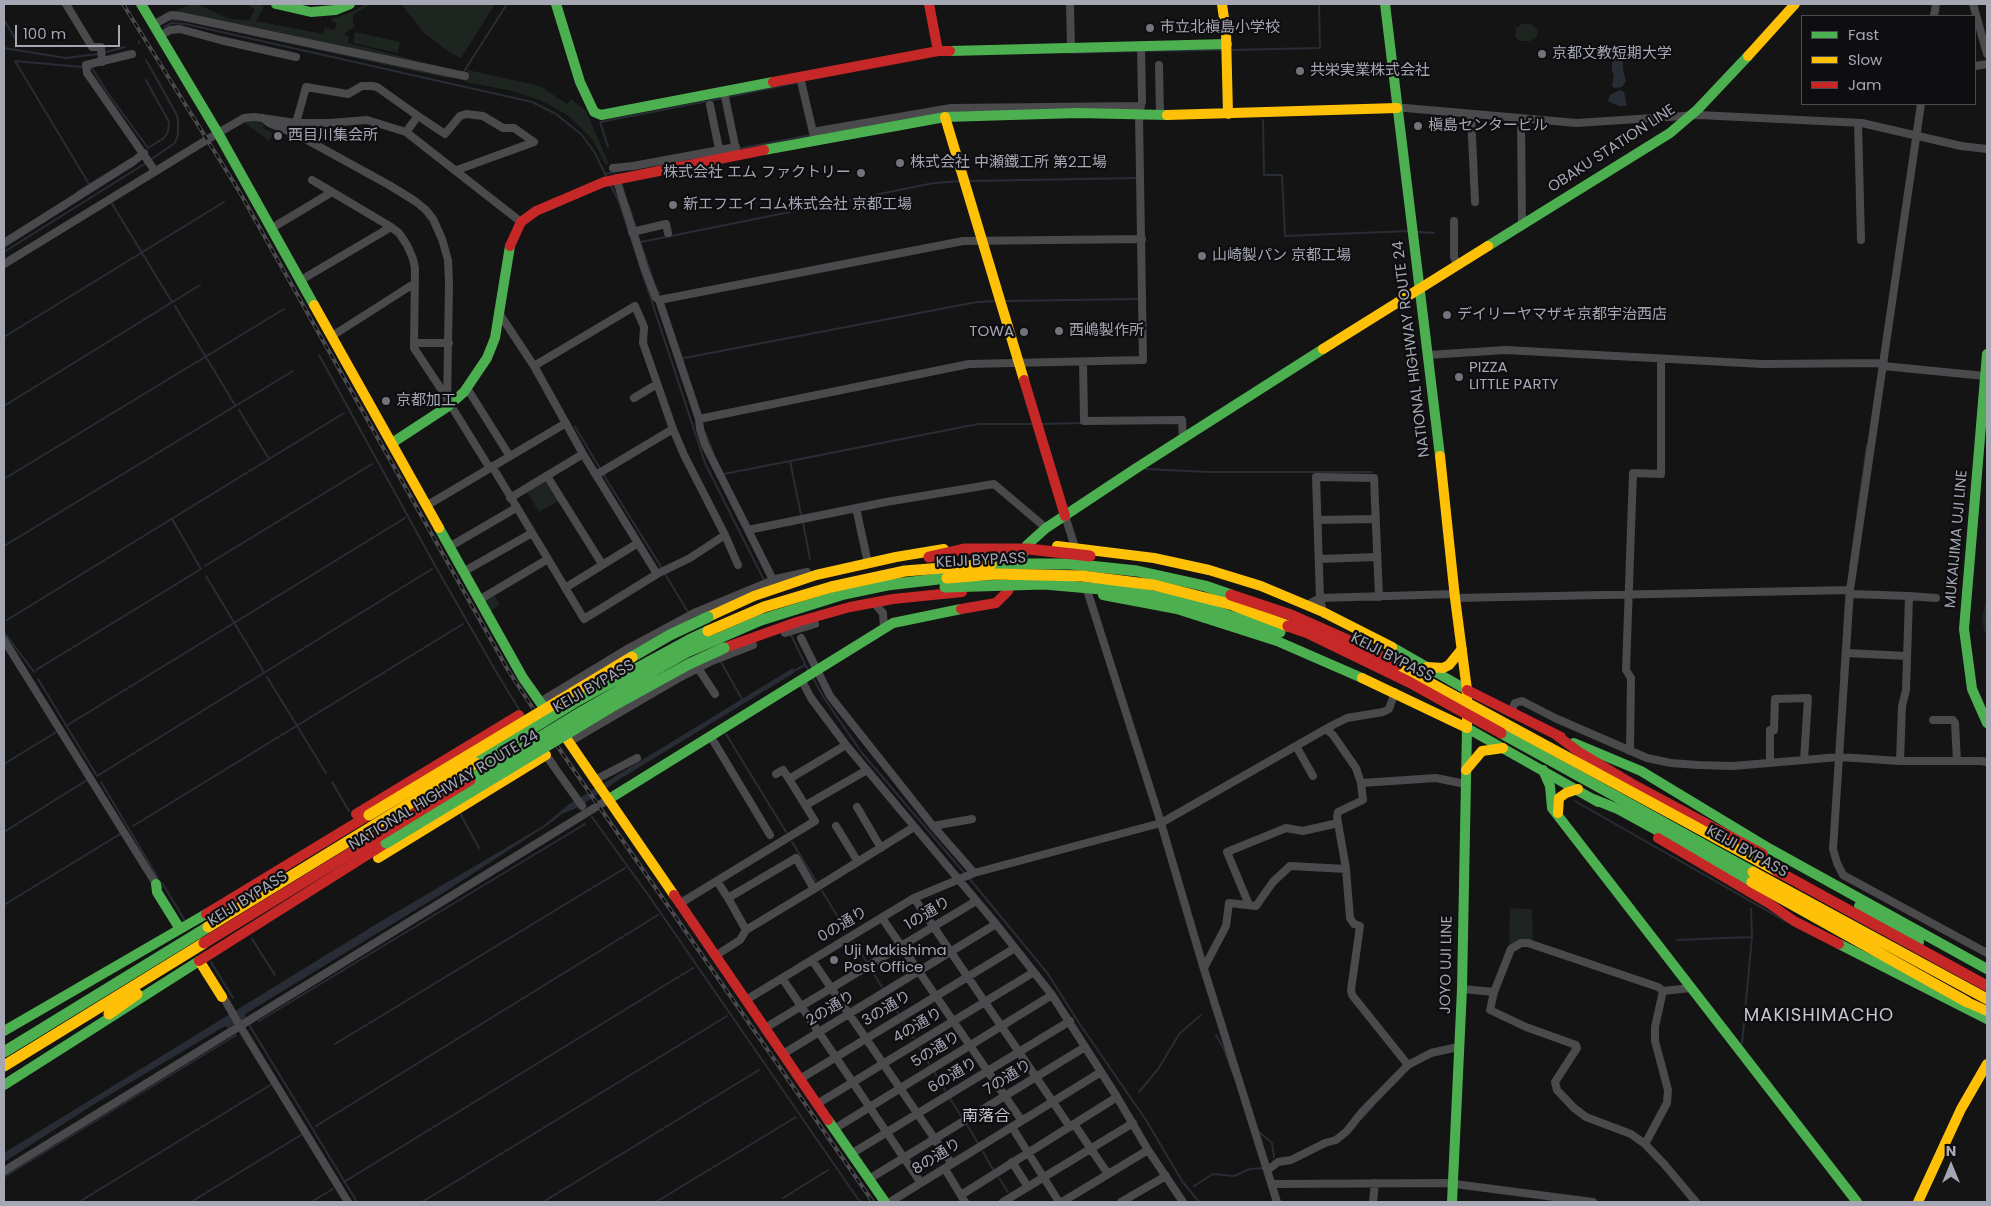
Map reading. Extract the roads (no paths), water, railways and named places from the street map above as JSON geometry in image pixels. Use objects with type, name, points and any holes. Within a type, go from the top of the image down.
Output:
[{"type":"main road","points":[[141,4],[218,132],[522,678],[601,788],[884,1202]]},
{"type":"main road","points":[[276,4],[311,12],[334,10],[350,4]]},
{"type":"main road","points":[[556,4],[580,82],[594,112],[596,115],[601,116],[725,96],[938,50],[1071,47],[1141,49],[1227,48]]},
{"type":"main road","points":[[929,4],[938,50]]},
{"type":"main road","points":[[1222,4],[1227,48],[1228,114]]},
{"type":"main road","name":"NATIONAL HIGHWAY ROUTE 24","points":[[4,1085],[204,964],[240,935],[386,843],[611,707],[682,668],[850,607],[935,594],[1008,591],[1088,593],[1154,604],[1199,615],[1277,641],[1365,678],[1467,728],[1467,690],[1385,4]]},
{"type":"main road","name":"OBAKU STATION LINE","points":[[1026,544],[1046,528],[1183,439],[1670,132],[1690,116],[1745,60],[1795,4]]},
{"type":"main road","points":[[392,443],[467,388],[477,375],[492,347],[511,242],[521,222],[536,211],[612,177],[720,153],[860,126],[945,117],[1026,110],[1099,109],[1160,115],[1397,108]]},
{"type":"main road","points":[[945,117],[981,242],[1065,516]]},
{"type":"main road","name":"MUKAIJIMA UJI LINE","points":[[1987,354],[1964,629],[1972,690],[1987,723]]},
{"type":"main road","points":[[601,788],[711,737],[884,629],[907,619],[996,603],[1008,591],[1026,544]]},
{"type":"main road","name":"NATIONAL HIGHWAY ROUTE 24","points":[[4,1031],[180,925],[221,906],[592,679],[663,639],[768,585],[847,567],[952,547],[1026,544],[1075,547],[1154,558],[1209,570],[1261,586],[1307,605],[1467,690]]},
{"type":"main road","points":[[780,602],[855,572],[964,549],[1029,549],[1156,566],[1321,611]]},
{"type":"main road","name":"KEIJI BYPASS","points":[[4,1052],[583,697],[688,640],[737,618],[780,602],[839,585],[905,571],[968,565],[1022,563],[1093,566],[1137,571],[1197,584],[1247,598],[1312,623],[1406,669],[1987,986]]},
{"type":"main road","name":"KEIJI BYPASS","points":[[4,1066],[583,711],[659,667],[706,643],[761,620],[824,599],[887,585],[945,577],[1015,574],[1082,576],[1154,585],[1205,597],[1284,623],[1371,663],[1987,999]]},
{"type":"main road","points":[[706,643],[806,611],[855,600],[945,587],[1025,584],[1082,586],[1164,597],[1201,606],[1304,641],[1336,658],[1365,678]]},
{"type":"main road","points":[[1426,667],[1443,668],[1449,665],[1462,649]]},
{"type":"main road","points":[[1467,690],[1554,734],[1641,772],[1708,809],[1770,849],[1987,970]]},
{"type":"main road","points":[[221,906],[261,872],[519,715]]},
{"type":"main road","points":[[1467,728],[1578,789],[1802,925],[1987,1020]]},
{"type":"main road","name":"JOYO UJI LINE","points":[[1452,1202],[1462,989],[1467,728]]},
{"type":"main road","points":[[1554,734],[1579,752],[1636,786],[1859,906],[1987,982]]},
{"type":"main road","points":[[1466,770],[1482,751],[1503,748]]},
{"type":"main road","points":[[240,935],[289,913],[546,755]]},
{"type":"main road","points":[[1544,770],[1550,786],[1552,808],[1857,1202]]},
{"type":"main road","points":[[1559,816],[1557,807],[1559,798],[1566,793],[1578,789]]},
{"type":"main road","points":[[1593,799],[1618,809],[1648,825],[1987,1012]]},
{"type":"main road","points":[[156,884],[157,892],[180,925]]},
{"type":"main road","points":[[4,1079],[109,1014],[236,924]]},
{"type":"main road","points":[[204,964],[222,997]]},
{"type":"main road","points":[[4,1046],[97,995]]},
{"type":"main road","points":[[1918,1202],[1961,1109],[1987,1064]]},
{"type":"street","points":[[66,4],[92,47],[101,48],[102,61]]},
{"type":"street","points":[[1070,4],[1071,47]]},
{"type":"street","points":[[158,31],[171,15],[180,16],[465,76]]},
{"type":"street","points":[[1976,19],[1987,54]]},
{"type":"street","points":[[158,31],[180,29],[296,57]]},
{"type":"street","points":[[699,419],[969,364],[1143,360],[1138,112],[1141,49]]},
{"type":"street","points":[[132,54],[86,65],[87,73],[153,168]]},
{"type":"street","points":[[1159,65],[1160,115]]},
{"type":"street","points":[[801,80],[815,135]]},
{"type":"street","points":[[296,123],[306,87],[348,94],[362,86],[372,86],[445,134],[460,116],[466,114],[483,116],[503,128],[514,128],[534,142],[457,170]]},
{"type":"street","points":[[725,96],[737,151]]},
{"type":"street","points":[[710,105],[720,153]]},
{"type":"street","points":[[1921,105],[1914,136],[1848,591],[1847,652],[1833,849],[1843,875],[1987,953]]},
{"type":"street","points":[[877,123],[951,108],[1026,110]]},
{"type":"street","points":[[1397,108],[1577,123],[1690,116],[1858,123],[1914,136],[1987,149]]},
{"type":"street","points":[[1471,114],[1475,202]]},
{"type":"street","points":[[406,132],[418,116]]},
{"type":"street","points":[[4,264],[153,168],[244,118],[263,118],[296,123],[367,120],[406,132],[457,170],[521,222]]},
{"type":"street","points":[[263,118],[269,123],[298,136],[389,184],[426,210],[433,219],[442,239],[448,260],[450,304],[448,403]]},
{"type":"street","points":[[1520,118],[1522,225]]},
{"type":"street","points":[[1858,123],[1861,240]]},
{"type":"street","points":[[4,243],[145,154]]},
{"type":"street","points":[[540,702],[629,648],[685,617],[768,585],[748,530],[706,446],[700,429],[699,419],[659,300],[656,298],[637,234],[612,177]]},
{"type":"street","points":[[312,180],[391,227],[399,234],[413,259],[416,283],[414,348],[532,533],[584,619],[658,574],[690,558],[725,535]]},
{"type":"street","points":[[272,228],[332,192]]},
{"type":"street","points":[[1454,221],[1454,257],[1457,265]]},
{"type":"street","points":[[637,234],[666,224],[668,233]]},
{"type":"street","points":[[301,280],[391,227]]},
{"type":"street","points":[[659,300],[963,241],[1142,239]]},
{"type":"street","points":[[332,336],[416,283]]},
{"type":"street","points":[[534,366],[635,306],[644,327],[643,343],[673,429],[738,565]]},
{"type":"street","points":[[499,313],[534,366],[583,454],[658,574]]},
{"type":"street","points":[[417,344],[449,344]]},
{"type":"street","points":[[1428,355],[1506,350],[1762,364],[1881,364],[1985,376]]},
{"type":"street","points":[[1630,751],[1631,678],[1626,670],[1633,473],[1661,474],[1661,359]]},
{"type":"street","points":[[1083,362],[1084,421],[1182,420],[1183,439]]},
{"type":"street","points":[[634,398],[657,384]]},
{"type":"street","points":[[467,388],[509,455]]},
{"type":"street","points":[[426,506],[509,455],[566,423]]},
{"type":"street","points":[[597,475],[673,429]]},
{"type":"street","points":[[510,498],[583,454]]},
{"type":"street","points":[[547,476],[602,564]]},
{"type":"street","points":[[1321,611],[1316,477],[1374,478],[1379,597]]},
{"type":"street","points":[[748,530],[856,508],[994,484],[1046,528]]},
{"type":"street","points":[[449,548],[516,508]]},
{"type":"street","points":[[856,508],[868,563]]},
{"type":"street","points":[[1065,516],[1075,547]]},
{"type":"street","points":[[1318,520],[1375,519]]},
{"type":"street","points":[[463,572],[532,533]]},
{"type":"street","points":[[565,588],[638,543]]},
{"type":"street","points":[[1319,559],[1377,557]]},
{"type":"street","points":[[479,600],[548,559]]},
{"type":"street","points":[[1307,605],[1320,598],[1848,591],[1936,598]]},
{"type":"street","points":[[1088,593],[1278,1202]]},
{"type":"street","points":[[1900,761],[1902,706],[1906,690],[1909,596]]},
{"type":"street","points":[[874,603],[883,613],[884,629]]},
{"type":"street","points":[[801,638],[811,698],[846,745],[914,827],[959,877],[976,901],[1052,995],[1118,1097],[1148,1150],[1183,1202]]},
{"type":"street","points":[[4,640],[156,884]]},
{"type":"street","points":[[569,742],[634,703],[714,660],[723,652]]},
{"type":"street","points":[[1847,652],[1907,656]]},
{"type":"street","points":[[698,668],[715,694]]},
{"type":"street","points":[[808,677],[830,696],[972,873]]},
{"type":"street","name":"0の通り","points":[[746,1000],[914,898],[972,873],[1161,823],[1347,718],[1383,712],[1388,709],[1395,692]]},
{"type":"street","points":[[1770,763],[1770,730],[1774,730],[1775,699],[1808,698],[1804,760]]},
{"type":"street","points":[[1510,713],[1515,703],[1522,700],[1555,718],[1630,751],[1664,762],[1733,766],[1839,757],[1900,761],[1987,762]]},
{"type":"street","points":[[519,715],[582,806]]},
{"type":"street","points":[[1933,720],[1952,720],[1955,723],[1957,761]]},
{"type":"street","points":[[1326,729],[1332,734],[1356,768],[1361,783],[1363,800],[1338,812],[1338,823],[1346,869],[1350,918],[1354,924],[1360,926],[1351,990],[1352,995],[1408,1065]]},
{"type":"street","points":[[711,737],[770,835]]},
{"type":"street","points":[[789,779],[846,745]]},
{"type":"street","points":[[1296,746],[1313,776]]},
{"type":"street","points":[[4,1171],[252,1019],[601,788],[637,758]]},
{"type":"street","points":[[1641,772],[1647,758]]},
{"type":"street","points":[[679,904],[815,821],[783,770],[776,774]]},
{"type":"street","points":[[806,805],[867,770]]},
{"type":"street","points":[[1361,783],[1436,778],[1465,784]]},
{"type":"street","points":[[857,807],[881,848]]},
{"type":"street","points":[[933,826],[972,819]]},
{"type":"street","points":[[1250,905],[1227,852],[1286,828],[1303,831],[1338,823]]},
{"type":"street","points":[[836,826],[858,862]]},
{"type":"street","points":[[715,956],[740,940],[746,930],[914,827]]},
{"type":"street","points":[[728,898],[796,858],[814,889]]},
{"type":"street","points":[[1204,968],[1226,926],[1229,903],[1256,906],[1273,882],[1290,866],[1346,869]]},
{"type":"street","points":[[1802,925],[1813,912],[1828,880]]},
{"type":"street","points":[[717,881],[746,930]]},
{"type":"street","points":[[914,898],[1053,1102],[1091,1149],[1108,1174]]},
{"type":"street","name":"1の通り","points":[[765,1028],[976,901]]},
{"type":"street","points":[[882,918],[1022,1121]]},
{"type":"street","name":"2の通り","points":[[783,1054],[996,924]]},
{"type":"street","points":[[1691,988],[1663,991],[1649,984],[1528,943],[1521,943],[1511,949],[1494,992],[1490,1010],[1526,1027],[1576,1045],[1577,1048],[1555,1082],[1557,1090],[1574,1108],[1586,1117],[1631,1134],[1645,1144],[1696,1202]]},
{"type":"street","name":"3の通り","points":[[800,1079],[1015,948]]},
{"type":"street","points":[[812,960],[934,1139],[965,1202]]},
{"type":"street","name":"4の通り","points":[[817,1104],[1034,972]]},
{"type":"street","points":[[782,978],[921,1183]]},
{"type":"street","points":[[1462,989],[1494,992]]},
{"type":"street","points":[[1645,1144],[1667,1103],[1666,1081],[1660,1064],[1654,1027],[1663,991]]},
{"type":"street","name":"5の通り","points":[[834,1129],[1052,995]]},
{"type":"street","points":[[222,997],[242,1025],[348,1202]]},
{"type":"street","name":"6の通り","points":[[851,1154],[1070,1021]]},
{"type":"street","name":"7の通り","points":[[869,1179],[1085,1046]]},
{"type":"street","points":[[1268,1170],[1278,1162],[1291,1160],[1325,1143],[1336,1140],[1347,1131],[1362,1112],[1408,1065],[1431,1053],[1458,1047]]},
{"type":"street","name":"8の通り","points":[[890,1202],[1101,1072]]},
{"type":"street","points":[[961,1195],[1118,1097]]},
{"type":"street","points":[[1003,1202],[1016,1199],[1028,1187],[1133,1123]]},
{"type":"street","points":[[1012,1127],[1060,1202],[1148,1150]]},
{"type":"street","points":[[1012,1162],[1028,1187]]},
{"type":"street","points":[[1121,1202],[1166,1176]]},
{"type":"street","points":[[1373,1202],[1375,1183]]},
{"type":"street","points":[[1272,1184],[1452,1183],[1588,1202]]},
{"type":"waterway","points":[[463,73],[507,4]]},
{"type":"waterway","points":[[1229,50],[1320,48],[1319,4]]},
{"type":"waterway","points":[[4,20],[15,38]]},
{"type":"waterway","points":[[164,27],[172,23],[186,24],[532,102],[556,114],[582,135],[595,153],[607,178]]},
{"type":"waterway","points":[[103,53],[125,47]]},
{"type":"waterway","points":[[4,48],[66,58],[98,54]]},
{"type":"waterway","points":[[1144,51],[1222,50]]},
{"type":"waterway","points":[[1069,53],[1140,51]]},
{"type":"waterway","points":[[146,60],[177,115],[178,121],[178,134],[175,143],[150,160]]},
{"type":"waterway","points":[[82,67],[15,61],[89,184]]},
{"type":"waterway","points":[[92,68],[148,148],[164,138],[168,132],[169,122],[146,80]]},
{"type":"waterway","points":[[728,97],[800,82]]},
{"type":"waterway","points":[[608,147],[600,122],[724,98]]},
{"type":"waterway","points":[[1263,120],[1264,175],[1282,175],[1285,236],[1409,231]]},
{"type":"waterway","points":[[737,149],[811,135]]},
{"type":"waterway","points":[[77,192],[129,160]]},
{"type":"waterway","points":[[4,252],[146,163]]},
{"type":"waterway","points":[[605,174],[620,171]]},
{"type":"waterway","points":[[969,181],[1139,178]]},
{"type":"waterway","points":[[641,242],[934,183],[961,181]]},
{"type":"waterway","points":[[610,184],[619,202],[705,463],[765,582]]},
{"type":"waterway","points":[[111,202],[172,302]]},
{"type":"waterway","points":[[4,337],[224,202]]},
{"type":"waterway","points":[[628,204],[636,228]]},
{"type":"waterway","points":[[1418,232],[1434,233]]},
{"type":"waterway","points":[[637,233],[657,291],[660,293]]},
{"type":"waterway","points":[[4,406],[200,285]]},
{"type":"waterway","points":[[1004,301],[1139,299]]},
{"type":"waterway","points":[[684,358],[977,302],[997,301]]},
{"type":"waterway","points":[[175,306],[235,405]]},
{"type":"waterway","points":[[4,479],[284,309]]},
{"type":"waterway","points":[[319,355],[437,569],[519,709]]},
{"type":"waterway","points":[[4,546],[293,371]]},
{"type":"waterway","points":[[239,410],[269,459]]},
{"type":"waterway","points":[[7,620],[344,413]]},
{"type":"waterway","points":[[1041,424],[1084,423]]},
{"type":"waterway","points":[[724,474],[978,424],[1034,424]]},
{"type":"waterway","points":[[575,427],[601,470]]},
{"type":"waterway","points":[[705,433],[713,452]]},
{"type":"waterway","points":[[1850,567],[1867,445]]},
{"type":"waterway","points":[[790,461],[801,515]]},
{"type":"waterway","points":[[205,566],[372,464]]},
{"type":"waterway","points":[[1146,469],[1209,472],[1372,472]]},
{"type":"waterway","points":[[603,474],[663,570]]},
{"type":"waterway","points":[[66,726],[405,518]]},
{"type":"waterway","points":[[172,519],[201,569]]},
{"type":"waterway","points":[[803,523],[810,559]]},
{"type":"waterway","points":[[36,670],[201,569]]},
{"type":"waterway","points":[[97,776],[432,569]]},
{"type":"waterway","points":[[665,574],[688,612]]},
{"type":"waterway","points":[[206,576],[264,672]]},
{"type":"waterway","points":[[1841,676],[1846,596]]},
{"type":"waterway","points":[[133,826],[463,624]]},
{"type":"waterway","points":[[4,632],[34,672]]},
{"type":"waterway","points":[[790,633],[809,672]]},
{"type":"waterway","points":[[720,660],[742,699]]},
{"type":"waterway","points":[[792,672],[805,665]]},
{"type":"waterway","points":[[267,677],[326,773]]},
{"type":"waterway","points":[[813,678],[824,698],[862,753],[966,875]]},
{"type":"waterway","points":[[38,679],[97,776]]},
{"type":"waterway","points":[[4,764],[58,731]]},
{"type":"waterway","points":[[726,734],[786,832]]},
{"type":"waterway","points":[[552,757],[557,765]]},
{"type":"waterway","points":[[4,832],[87,780]]},
{"type":"waterway","points":[[101,782],[158,878]]},
{"type":"waterway","points":[[332,782],[349,811]]},
{"type":"waterway","points":[[1575,801],[1787,922]]},
{"type":"waterway","points":[[461,815],[479,848]]},
{"type":"waterway","points":[[592,817],[649,896],[860,1202]]},
{"type":"waterway","points":[[259,1021],[585,824]]},
{"type":"waterway","points":[[4,905],[120,834]]},
{"type":"waterway","points":[[792,842],[816,881]]},
{"type":"waterway","points":[[335,1044],[625,868]]},
{"type":"waterway","points":[[969,878],[1048,974],[1079,1023],[1146,1120],[1182,1181],[1199,1202]]},
{"type":"waterway","points":[[162,883],[184,919]]},
{"type":"waterway","points":[[822,891],[846,930]]},
{"type":"waterway","points":[[1742,1044],[1752,937],[1751,909]]},
{"type":"waterway","points":[[316,1126],[658,915]]},
{"type":"waterway","points":[[1677,940],[1752,937]]},
{"type":"waterway","points":[[252,939],[275,975]]},
{"type":"waterway","points":[[854,942],[866,961]]},
{"type":"waterway","points":[[211,962],[233,998]]},
{"type":"waterway","points":[[344,1182],[693,968]]},
{"type":"waterway","points":[[872,971],[882,987]]},
{"type":"waterway","points":[[888,997],[898,1013]]},
{"type":"waterway","points":[[1139,1092],[1158,1069],[1180,1033],[1201,1015]]},
{"type":"waterway","points":[[422,1202],[727,1016]]},
{"type":"waterway","points":[[904,1022],[914,1038]]},
{"type":"waterway","points":[[248,1023],[357,1202]]},
{"type":"waterway","points":[[4,1177],[236,1035]]},
{"type":"waterway","points":[[1216,1035],[1224,1049],[1233,1074]]},
{"type":"waterway","points":[[920,1048],[929,1064]]},
{"type":"waterway","points":[[543,1202],[759,1070]]},
{"type":"waterway","points":[[935,1073],[945,1090]]},
{"type":"waterway","points":[[79,1202],[272,1084]]},
{"type":"waterway","points":[[949,1097],[961,1116]]},
{"type":"waterway","points":[[1361,1119],[1373,1106]]},
{"type":"waterway","points":[[656,1202],[796,1117]]},
{"type":"waterway","points":[[966,1123],[978,1143]]},
{"type":"waterway","points":[[1258,1131],[1272,1143],[1274,1157]]},
{"type":"waterway","points":[[191,1202],[301,1135]]},
{"type":"waterway","points":[[983,1152],[994,1171]]},
{"type":"waterway","points":[[1194,1186],[1213,1174],[1234,1176],[1250,1169],[1263,1168]]},
{"type":"waterway","points":[[783,1198],[828,1170]]},
{"type":"waterway","points":[[999,1178],[1008,1192]]},
{"type":"waterway","points":[[311,1202],[333,1189]]},
{"type":"railway","points":[[123,4],[239,191],[508,670],[560,750],[873,1202]]},
{"type":"place","name":"市立北槇島小学校","points":[[1150,28]]},
{"type":"place","name":"京都文教短期大学","points":[[1542,54]]},
{"type":"place","name":"共栄実業株式会社","points":[[1300,71]]},
{"type":"place","name":"槇島センタービル","points":[[1418,126]]},
{"type":"place","name":"西目川集会所","points":[[278,136]]},
{"type":"place","name":"株式会社 中瀬鐵工所 第2工場","points":[[900,163]]},
{"type":"place","name":"株式会社 エム ファクトリー","points":[[861,173]]},
{"type":"place","name":"新エフエイコム株式会社 京都工場","points":[[673,205]]},
{"type":"place","name":"山崎製パン 京都工場","points":[[1202,256]]},
{"type":"place","name":"デイリーヤマザキ京都宇治西店","points":[[1447,315]]},
{"type":"place","name":"西嶋製作所","points":[[1059,331]]},
{"type":"place","name":"TOWA","points":[[1024,332]]},
{"type":"place","name":"PIZZA LITTLE PARTY","points":[[1459,377]]},
{"type":"place","name":"京都加工","points":[[386,401]]},
{"type":"place","name":"Uji Makishima Post Office","points":[[834,960]]},
{"type":"district","name":"MAKISHIMACHO","points":[[1819,1016]]},
{"type":"district","name":"南落合","points":[[986,1117]]}]
